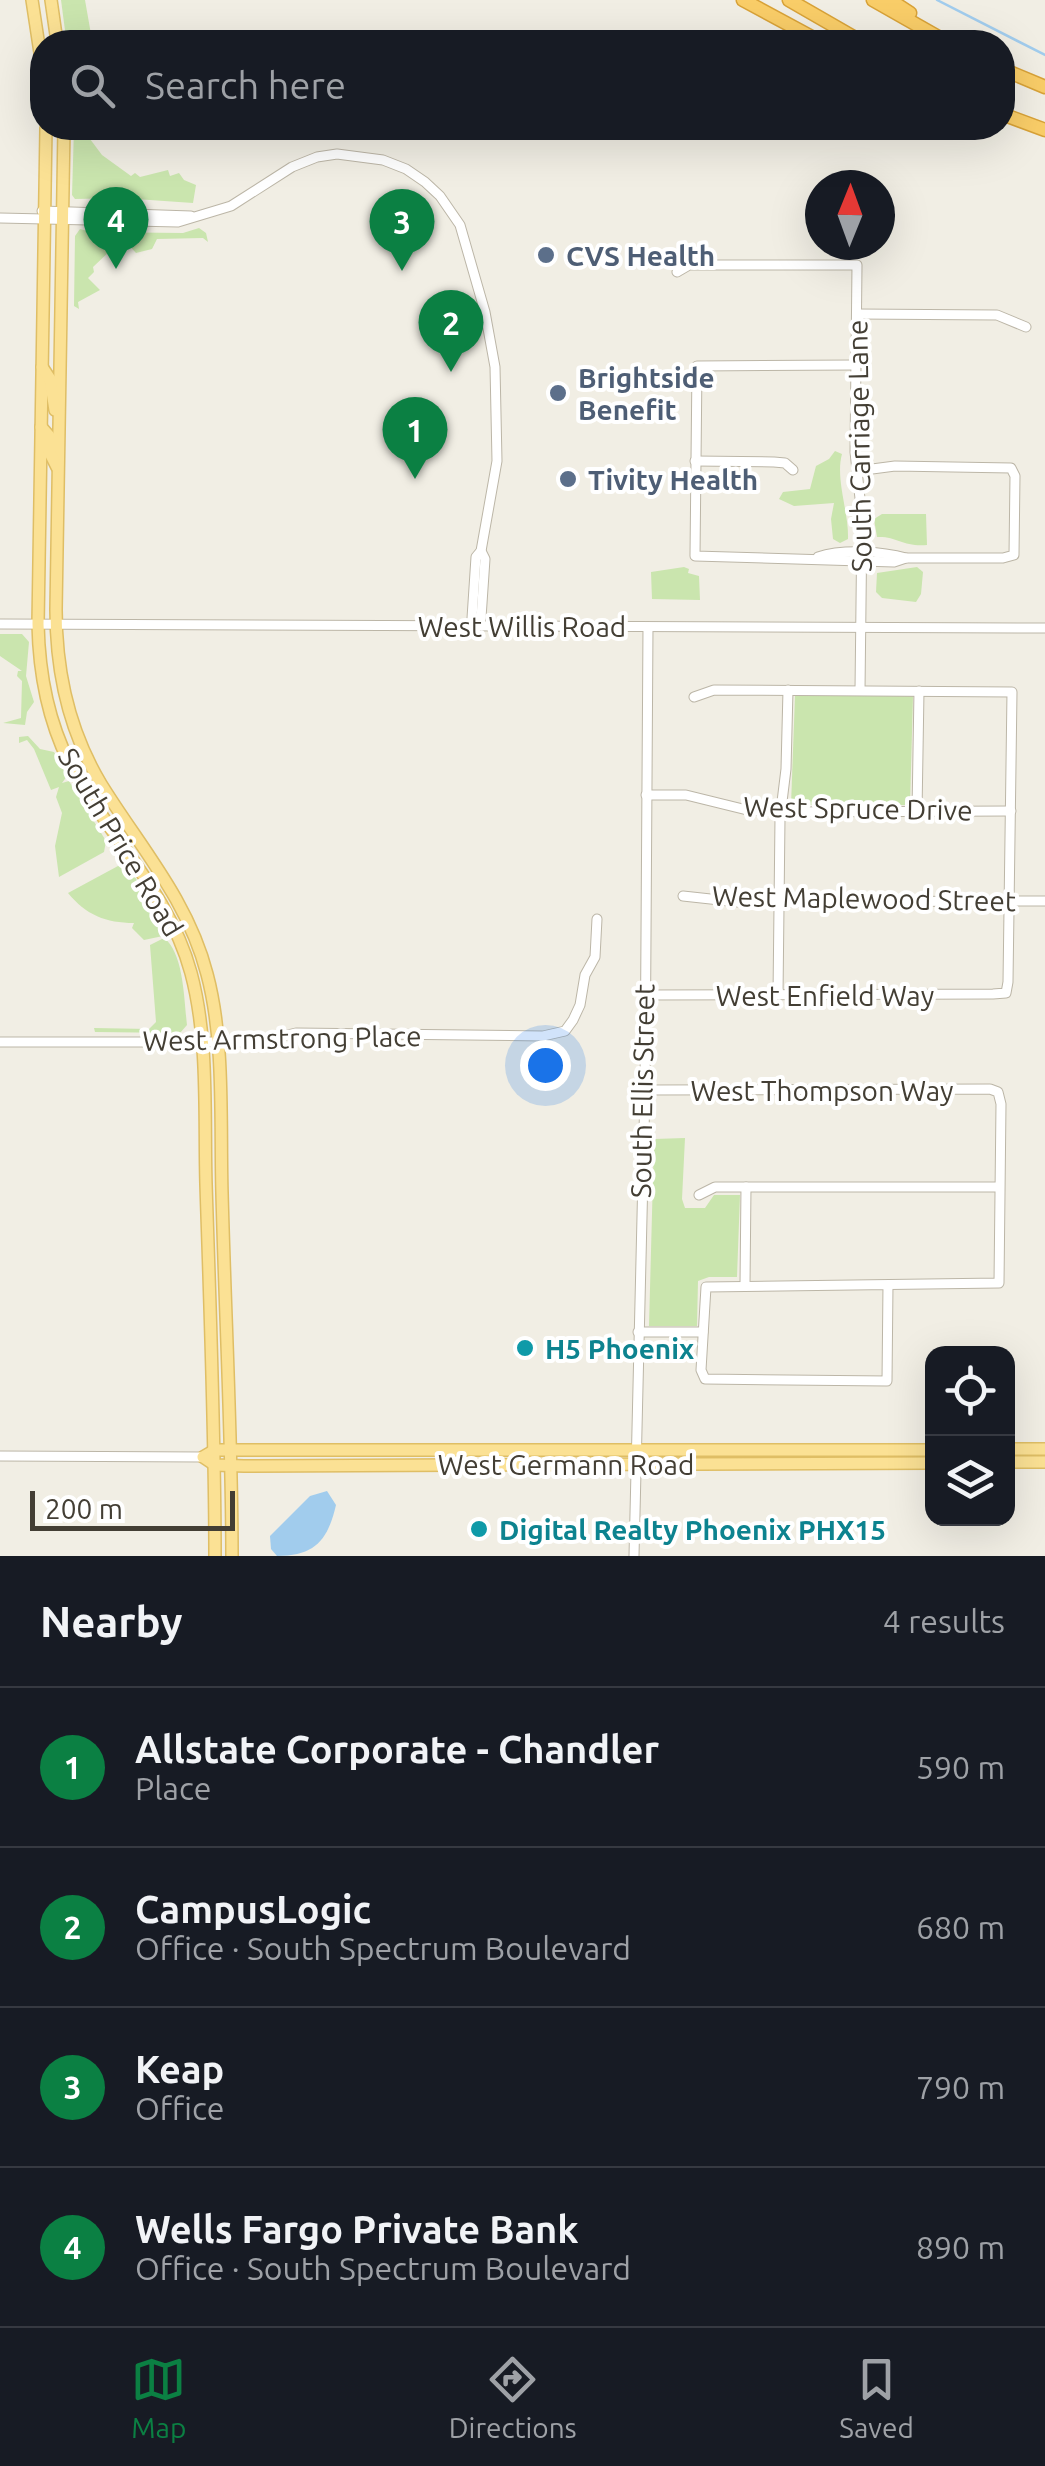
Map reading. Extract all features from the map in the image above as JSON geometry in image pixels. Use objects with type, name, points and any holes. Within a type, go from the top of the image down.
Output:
[{"type":"highway","points":[[743,0],[799,30]]},
{"type":"highway","points":[[788,0],[841,30]]},
{"type":"highway","points":[[873,0],[926,30]]},
{"type":"highway","points":[[890,0],[939,30]]},
{"type":"highway","points":[[1015,74],[1045,87]]},
{"type":"highway","points":[[1015,120],[1045,133]]},
{"type":"highway","points":[[1015,125],[1045,133]]},
{"type":"main road","points":[[32,0],[37,30]]},
{"type":"main road","points":[[51,0],[55,30]]},
{"type":"main road","name":"South Price Road","points":[[46,140],[40,665],[50,714],[69,761],[160,897],[184,950],[197,1001],[215,1450],[215,1556]]},
{"type":"main road","name":"South Price Road","points":[[64,140],[56,624],[63,689],[78,736],[100,782],[178,899],[207,974],[216,1043],[232,1556]]},
{"type":"main road","points":[[42,368],[50,380],[53,406],[60,415]]},
{"type":"main road","points":[[41,427],[49,436],[49,452],[58,471]]},
{"type":"main road","points":[[84,786],[125,834],[131,839],[139,838]]},
{"type":"main road","points":[[127,850],[137,850],[178,899]]},
{"type":"main road","points":[[1015,1449],[1045,1449]]},
{"type":"main road","name":"West Germann Road","points":[[202,1457],[215,1450],[231,1450],[925,1462]]},
{"type":"main road","name":"West Germann Road","points":[[202,1457],[215,1465],[232,1466],[925,1450]]},
{"type":"main road","points":[[1015,1462],[1045,1462]]},
{"type":"street","points":[[0,218],[63,215],[178,222],[230,206],[292,167],[336,154],[372,156],[406,169],[440,196],[460,224],[467,245],[489,327],[495,367],[497,461],[481,551],[485,558],[477,627]]},
{"type":"street","name":"South Carriage Lane","points":[[677,272],[689,265],[858,266],[860,690]]},
{"type":"street","points":[[857,314],[997,315],[1026,328]]},
{"type":"street","points":[[856,364],[697,366],[695,556],[1014,555],[1012,468],[895,466],[857,471]]},
{"type":"street","points":[[695,461],[785,463],[792,470]]},
{"type":"street","name":"West Willis Road","points":[[0,624],[1045,628]]},
{"type":"street","name":"South Ellis Street","points":[[634,1556],[645,1090],[648,627]]},
{"type":"street","points":[[694,697],[714,690],[1012,692],[1009,901]]},
{"type":"street","points":[[778,995],[778,902],[788,690]]},
{"type":"street","points":[[918,812],[920,691]]},
{"type":"street","name":"West Spruce Drive","points":[[646,795],[686,796],[747,810],[781,812],[1011,812]]},
{"type":"street","name":"West Maplewood Street","points":[[684,896],[778,902],[1045,902]]},
{"type":"street","name":"West Enfield Way","points":[[643,995],[1006,993],[1009,901]]},
{"type":"street","name":"West Armstrong Place","points":[[0,1042],[216,1043],[269,1041],[296,1032],[543,1036],[564,1031],[580,1005],[586,975],[595,957],[597,919]]},
{"type":"street","name":"West Thompson Way","points":[[645,1090],[990,1089],[998,1092],[1000,1104],[999,1187]]},
{"type":"street","points":[[699,1194],[715,1187],[999,1187],[999,1283],[706,1286],[702,1332],[704,1379],[887,1381],[888,1285]]},
{"type":"street","points":[[745,1285],[746,1187]]},
{"type":"street","points":[[638,1332],[702,1332]]},
{"type":"street","name":"West Germann Road","points":[[0,1456],[202,1457]]},
{"type":"green space","points":[[61,0],[85,0],[90,30],[65,30]]},
{"type":"green space","points":[[74,140],[91,140],[102,155],[131,176],[168,170],[170,176],[179,173],[196,185],[193,203],[75,199]]},
{"type":"green space","points":[[199,228],[206,233],[208,242],[203,238],[157,239],[152,249],[136,253],[126,242],[112,249],[93,267],[88,278],[100,290],[78,302],[79,309],[74,306],[75,236],[80,229],[183,233]]},
{"type":"green space","points":[[835,451],[842,454],[840,474],[848,529],[848,539],[840,543],[833,539],[834,503],[794,506],[779,499],[783,492],[810,489],[816,466]]},
{"type":"green space","points":[[882,514],[926,514],[927,545],[877,537],[874,519]]},
{"type":"green space","points":[[917,567],[923,572],[921,594],[916,602],[882,598],[876,592],[877,573]]},
{"type":"green space","points":[[689,569],[688,573],[699,576],[700,600],[652,599],[651,572]]},
{"type":"green space","points":[[0,634],[22,634],[29,642],[26,676],[34,702],[25,725],[3,723],[21,718],[22,681],[17,676],[22,671],[0,656]]},
{"type":"green space","points":[[795,696],[913,696],[910,805],[791,805]]},
{"type":"green space","points":[[28,736],[40,749],[54,752],[67,776],[62,783],[69,781],[106,841],[104,852],[59,877],[55,846],[62,813],[56,797],[59,787],[51,790],[27,740],[19,743],[19,737]]},
{"type":"green space","points":[[118,866],[129,868],[134,875],[154,910],[163,936],[144,940],[132,928],[134,923],[97,916],[68,893]]},
{"type":"green space","points":[[164,938],[176,954],[187,1025],[180,1033],[95,1032],[94,1028],[149,1029],[156,1022],[150,945]]},
{"type":"green space","points":[[685,1138],[685,1208],[705,1208],[714,1195],[740,1195],[737,1277],[698,1281],[697,1326],[649,1326],[654,1139]]},
{"type":"water","points":[[327,1491],[336,1505],[324,1536],[302,1553],[277,1556],[271,1549],[270,1536],[310,1496]]},
{"type":"waterway","points":[[937,0],[996,30]]},
{"type":"waterway","points":[[1015,40],[1045,55]]},
{"type":"place","name":"CVS Health","points":[[546,255]]},
{"type":"place","name":"Wells Fargo Private Bank","points":[[116,269]]},
{"type":"place","name":"Keap","points":[[402,271]]},
{"type":"place","name":"CampusLogic","points":[[451,372]]},
{"type":"place","name":"Brightside Benefit","points":[[558,393]]},
{"type":"place","name":"Allstate Corporate - Chandler","points":[[415,479]]},
{"type":"place","name":"Tivity Health","points":[[568,479]]},
{"type":"place","name":"H5 Phoenix","points":[[525,1348]]},
{"type":"place","name":"Digital Realty Phoenix PHX15","points":[[479,1529]]}]
